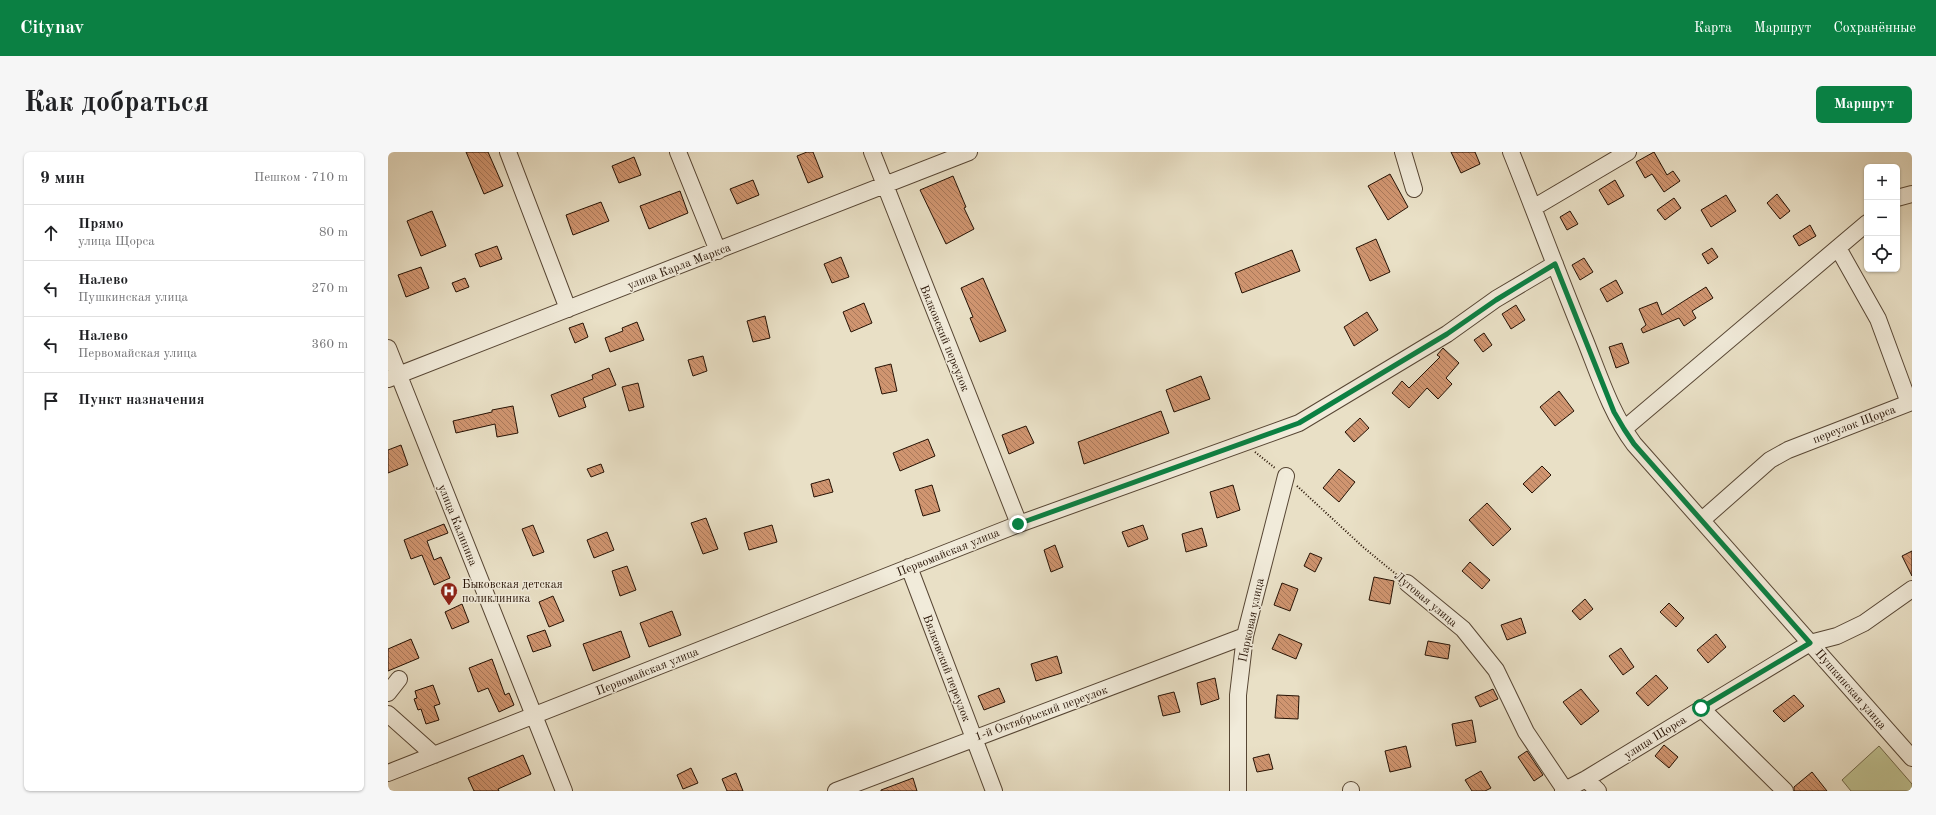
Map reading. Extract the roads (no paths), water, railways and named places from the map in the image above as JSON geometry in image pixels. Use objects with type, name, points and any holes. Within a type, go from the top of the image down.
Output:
[{"type":"street","points":[[508,152],[568,309]]},
{"type":"street","points":[[678,152],[718,250]]},
{"type":"street","name":"Вялковский переулок","points":[[872,152],[884,186],[1018,524]]},
{"type":"street","name":"улица Карла Маркса","points":[[393,377],[969,152]]},
{"type":"street","points":[[1403,152],[1414,189]]},
{"type":"street","name":"Пушкинская улица","points":[[1511,152],[1611,404],[1624,429],[1634,444],[1912,758]]},
{"type":"street","points":[[1533,208],[1628,152]]},
{"type":"street","points":[[1900,197],[1912,194]]},
{"type":"street","points":[[1624,429],[1864,226]]},
{"type":"street","name":"переулок Щорса","points":[[1702,520],[1770,460],[1788,450],[1909,403],[1878,319],[1838,248]]},
{"type":"street","name":"Первомайская улица","points":[[388,773],[1018,524],[1299,423],[1447,334],[1496,300],[1555,264]]},
{"type":"street","name":"улица Калинина","points":[[388,348],[393,377],[534,715],[564,791]]},
{"type":"street","name":"Парковая улица","points":[[1238,791],[1238,695],[1245,636],[1286,476]]},
{"type":"street","name":"Вялковский переулок","points":[[909,567],[994,791]]},
{"type":"street","name":"Луговая улица","points":[[1407,583],[1463,629],[1496,670],[1526,732],[1564,790]]},
{"type":"street","name":"улица Щорса","points":[[1564,790],[1586,779],[1810,643],[1837,636],[1864,623],[1912,589]]},
{"type":"street","name":"1-й Октябрьский переулок","points":[[836,791],[1245,636]]},
{"type":"street","points":[[388,693],[399,679]]},
{"type":"street","points":[[1701,708],[1785,791]]},
{"type":"street","points":[[388,714],[434,755]]},
{"type":"street","points":[[1586,779],[1598,791]]},
{"type":"place","name":"Быковская детская поликлиника","points":[[449,606]]}]
